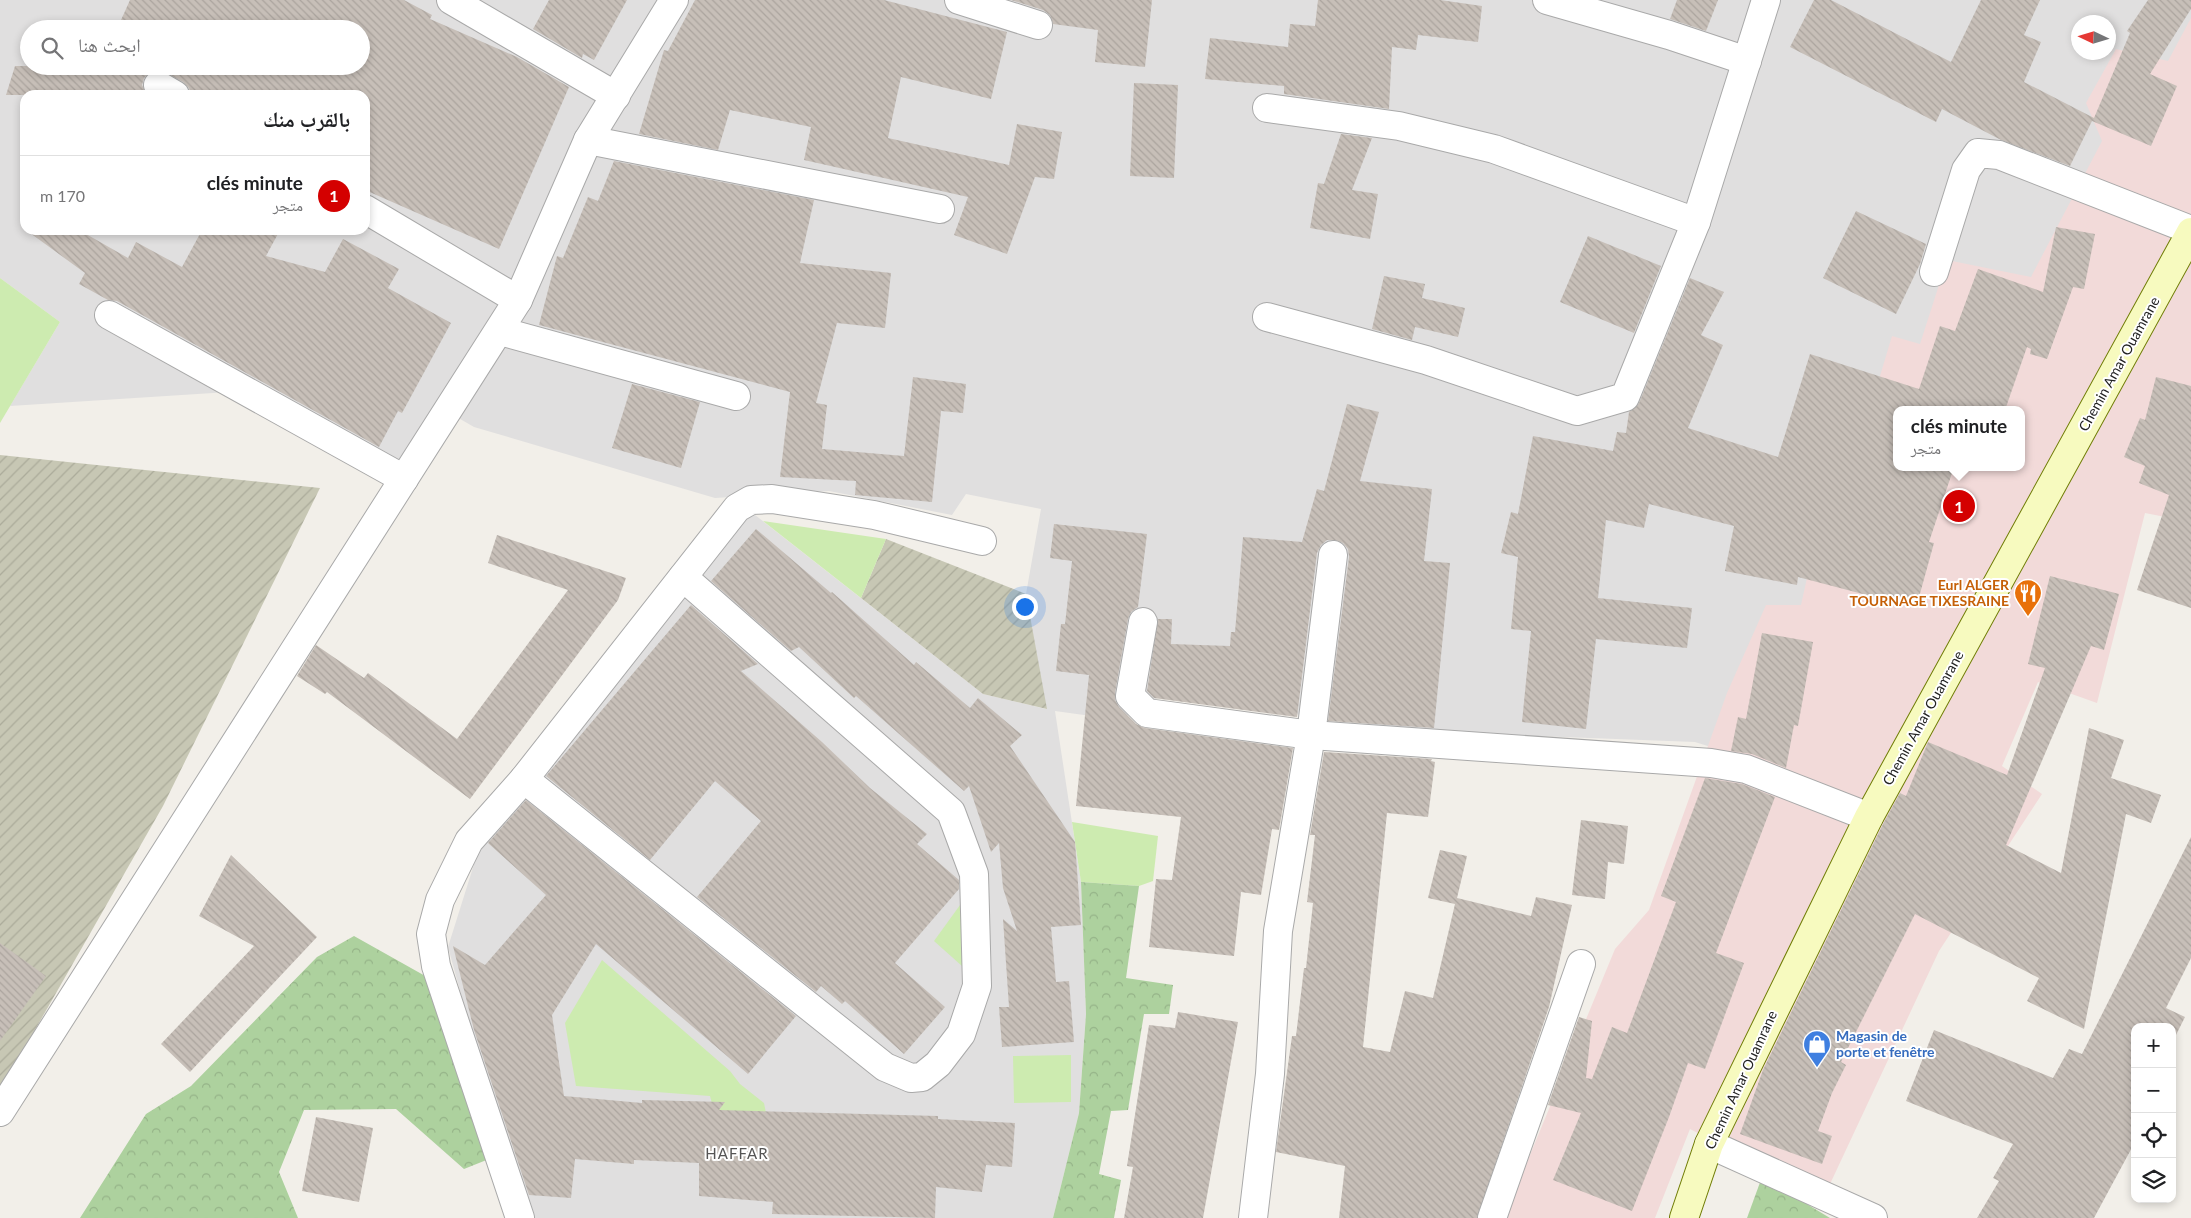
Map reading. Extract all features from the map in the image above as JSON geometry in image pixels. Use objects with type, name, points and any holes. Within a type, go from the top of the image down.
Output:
[{"type":"main road","name":"Chemin Amar Ouamrane","points":[[1684,1218],[1710,1144],[1869,816],[2191,231]]},
{"type":"street","points":[[451,0],[616,96]]},
{"type":"street","points":[[0,1112],[500,331],[518,300],[588,140],[674,0]]},
{"type":"street","points":[[959,0],[1038,25]]},
{"type":"street","points":[[1546,0],[1669,36],[1747,62]]},
{"type":"street","points":[[1267,317],[1426,360],[1577,411],[1625,397],[1696,222],[1766,0]]},
{"type":"street","points":[[1267,108],[1399,126],[1494,149],[1696,222]]},
{"type":"street","points":[[588,140],[940,209]]},
{"type":"street","points":[[1934,272],[1966,170],[1978,153],[1999,155],[2191,231]]},
{"type":"street","points":[[370,212],[518,300]]},
{"type":"street","points":[[109,315],[404,479]]},
{"type":"street","points":[[500,331],[736,396]]},
{"type":"street","points":[[520,1218],[436,966],[431,934],[440,900],[469,841],[524,779],[737,508],[751,500],[772,500],[874,515],[982,540]]},
{"type":"street","points":[[1253,1218],[1270,1074],[1278,931],[1311,734],[1333,555]]},
{"type":"street","points":[[524,779],[885,1067],[911,1078],[922,1077],[938,1064],[961,1034],[977,986],[974,874],[950,812],[683,577]]},
{"type":"street","points":[[1143,622],[1130,696],[1147,713],[1311,734],[1711,763],[1746,769],[1869,816]]},
{"type":"street","points":[[1492,1218],[1581,964]]},
{"type":"street","points":[[1710,1144],[1873,1218]]},
{"type":"shaded area","points":[[0,0],[2191,0],[2191,189],[1842,788],[1695,742],[1429,732],[1160,696],[1120,720],[1055,711],[1081,882],[1086,1014],[1079,1113],[1053,1218],[531,1218],[483,1074],[448,947],[481,842],[750,511],[983,694],[1046,709],[1026,594],[1041,509],[966,494],[952,515],[829,491],[715,498],[474,427],[441,408],[401,468],[260,390],[10,406],[60,322],[0,278]]},
{"type":"shaded area","points":[[2191,18],[2191,522],[2145,513],[2097,703],[2038,682],[2002,766],[2042,794],[1939,951],[1823,1199],[1690,1129],[1655,1218],[1504,1218],[1615,949],[1649,910],[1727,693],[1766,605],[1801,605],[1825,497],[1843,499],[1892,336],[1920,344],[1947,260],[2031,277],[2102,141],[2086,103],[2110,60],[2116,60],[2116,49],[2168,61]]},
{"type":"shaded area","points":[[0,455],[320,488],[163,806],[0,1091]]},
{"type":"shaded area","points":[[886,539],[1026,594],[1047,709],[983,694],[861,598]]},
{"type":"green space","points":[[0,278],[60,322],[0,423]]},
{"type":"green space","points":[[763,521],[886,539],[861,598]]},
{"type":"green space","points":[[1072,822],[1158,836],[1153,881],[1139,886],[1081,882]]},
{"type":"green space","points":[[1081,882],[1139,886],[1126,978],[1173,985],[1169,1014],[1144,1014],[1128,1110],[1111,1111],[1099,1174],[1121,1180],[1114,1218],[1053,1218],[1079,1113],[1086,1014]]},
{"type":"green space","points":[[968,894],[962,966],[934,941]]},
{"type":"green space","points":[[354,936],[427,977],[489,1159],[464,1169],[396,1109],[304,1110],[279,1172],[298,1218],[80,1218],[146,1114],[191,1086],[317,957]]},
{"type":"green space","points":[[602,960],[730,1071],[740,1084],[764,1103],[766,1113],[714,1111],[710,1096],[576,1086],[565,1023]]},
{"type":"green space","points":[[1071,1055],[1071,1102],[1014,1103],[1013,1056]]},
{"type":"green space","points":[[1762,1177],[1830,1218],[1747,1218]]},
{"type":"building","points":[[130,0],[404,0],[432,15],[430,19],[517,57],[569,87],[499,249],[370,192],[370,90],[190,90],[183,82],[170,75],[370,75],[370,20],[121,20]]},
{"type":"building","points":[[549,0],[627,0],[594,60],[583,54],[582,58],[533,29]]},
{"type":"building","points":[[695,0],[884,0],[1007,32],[991,99],[901,77],[888,138],[1009,165],[1017,124],[1062,132],[1054,179],[1035,177],[1007,254],[954,235],[968,197],[804,160],[811,127],[730,110],[718,150],[639,134],[664,50],[668,51]]},
{"type":"building","points":[[1011,0],[1152,0],[1145,67],[1095,62],[1098,30],[1053,24],[1050,15],[1043,10]]},
{"type":"building","points":[[1318,0],[1440,0],[1482,6],[1478,42],[1418,35],[1416,50],[1392,47],[1389,109],[1284,94],[1284,86],[1205,79],[1210,38],[1288,47],[1290,24],[1315,26]]},
{"type":"building","points":[[1677,0],[1718,0],[1706,31],[1670,19]]},
{"type":"building","points":[[1814,0],[1831,0],[1951,62],[1981,0],[2040,0],[2024,35],[2041,42],[2024,82],[2094,118],[2130,33],[2127,31],[2148,0],[2191,0],[2191,9],[2150,74],[2177,86],[2151,146],[2092,121],[2070,166],[2001,140],[1942,109],[1936,122],[1790,47]]},
{"type":"building","points":[[15,66],[20,66],[20,75],[147,75],[142,85],[144,90],[20,90],[20,95],[6,95]]},
{"type":"building","points":[[1134,83],[1178,85],[1174,178],[1130,176]]},
{"type":"building","points":[[1341,134],[1372,138],[1352,190],[1378,194],[1370,239],[1310,228],[1318,183],[1324,184]]},
{"type":"building","points":[[614,161],[814,200],[800,263],[891,273],[885,328],[837,323],[816,403],[827,405],[822,449],[904,456],[913,377],[966,384],[963,413],[941,411],[932,502],[855,495],[856,481],[780,477],[790,392],[539,325],[557,256],[563,258],[588,197],[598,201]]},
{"type":"building","points":[[1856,211],[1926,244],[1920,264],[1896,314],[1823,278]]},
{"type":"building","points":[[2056,227],[2095,234],[2084,289],[2073,287],[2047,359],[2030,354],[2031,349],[2027,347],[2006,406],[1893,406],[1893,471],[1953,471],[1929,542],[1934,543],[1916,608],[1798,577],[1797,585],[1725,571],[1734,526],[1649,504],[1644,528],[1606,520],[1598,598],[1692,608],[1687,648],[1596,639],[1586,729],[1522,722],[1531,631],[1511,629],[1518,557],[1501,553],[1511,512],[1518,514],[1533,436],[1613,451],[1617,432],[1626,433],[1629,412],[1639,403],[1690,278],[1724,292],[1701,335],[1723,345],[1688,428],[1778,457],[1810,354],[1919,389],[1940,326],[1955,331],[1978,269],[2043,292]]},
{"type":"building","points":[[33,235],[88,235],[128,258],[136,242],[182,267],[199,235],[277,235],[266,256],[325,272],[343,239],[399,269],[388,288],[451,323],[402,413],[398,411],[379,447],[117,301],[108,300],[79,284],[85,273]]},
{"type":"building","points":[[1588,236],[1661,266],[1634,333],[1560,302]]},
{"type":"building","points":[[1384,276],[1425,284],[1422,298],[1465,308],[1458,337],[1415,327],[1412,340],[1372,329]]},
{"type":"building","points":[[2156,377],[2191,386],[2191,608],[2137,590],[2169,495],[2139,483],[2145,466],[2124,457],[2140,418],[2145,420]]},
{"type":"building","points":[[632,384],[700,402],[681,468],[612,448]]},
{"type":"building","points":[[1347,404],[1379,412],[1360,481],[1432,489],[1424,561],[1450,563],[1434,728],[1328,721],[1349,557],[1348,549],[1343,543],[1334,540],[1327,540],[1321,545],[1317,553],[1297,717],[1154,698],[1147,691],[1158,619],[1172,619],[1171,644],[1230,646],[1231,632],[1235,632],[1243,537],[1302,542],[1317,489],[1324,491]]},
{"type":"building","points":[[1054,524],[1147,534],[1138,607],[1131,612],[1128,619],[1115,693],[1115,700],[1119,707],[1136,724],[1145,728],[1293,748],[1279,830],[1272,829],[1261,895],[1241,892],[1234,956],[1149,947],[1156,879],[1172,880],[1181,817],[1076,806],[1089,675],[1056,671],[1061,624],[1065,624],[1072,561],[1050,558]]},
{"type":"building","points":[[756,529],[832,592],[914,665],[916,662],[970,708],[978,698],[1022,735],[1010,746],[1075,842],[1081,925],[1051,927],[1056,982],[1069,981],[1074,1042],[1002,1047],[999,1007],[1009,1007],[1003,919],[1017,931],[1003,888],[999,843],[991,852],[969,786],[964,791],[856,696],[854,698],[799,647],[791,651],[711,581]]},
{"type":"building","points":[[497,535],[626,578],[618,600],[470,799],[327,692],[325,694],[297,676],[316,645],[364,678],[368,673],[457,739],[568,590],[488,563]]},
{"type":"building","points":[[2050,576],[2119,594],[2104,650],[2091,646],[2006,845],[2061,873],[2089,728],[2124,740],[2111,778],[2161,795],[2151,823],[2126,814],[2084,1029],[2027,1001],[2039,978],[1915,914],[1841,1062],[1846,1065],[1832,1093],[1818,1131],[1832,1136],[1822,1164],[1740,1134],[1763,1070],[1883,824],[1900,793],[1906,796],[1928,742],[2007,775],[2045,668],[2028,664]]},
{"type":"building","points":[[691,605],[758,664],[741,671],[822,742],[870,788],[927,834],[917,844],[959,880],[959,889],[895,963],[945,1007],[904,1054],[845,1001],[842,1004],[821,986],[816,992],[697,897],[761,821],[715,781],[650,860],[546,776]]},
{"type":"building","points":[[1762,633],[1813,642],[1798,726],[1794,725],[1786,768],[1752,754],[1731,751],[1738,717],[1746,719]]},
{"type":"building","points":[[1324,752],[1432,759],[1431,761],[1435,762],[1428,817],[1387,813],[1363,1047],[1390,1052],[1405,991],[1433,998],[1455,904],[1428,898],[1440,850],[1467,856],[1457,898],[1531,916],[1536,897],[1572,905],[1549,1007],[1477,1218],[1339,1218],[1345,1166],[1276,1152],[1292,1036],[1296,1036],[1304,968],[1306,968],[1313,903],[1307,902],[1315,835],[1310,835]]},
{"type":"building","points":[[1705,778],[1742,784],[1775,797],[1716,953],[1744,963],[1705,1069],[1688,1063],[1632,1211],[1553,1180],[1581,1113],[1548,1105],[1579,1017],[1592,1021],[1586,1078],[1592,1079],[1612,1027],[1627,1033],[1676,902],[1661,896]]},
{"type":"building","points":[[526,800],[796,1016],[748,1074],[596,944],[552,1015],[564,1096],[642,1103],[642,1100],[725,1102],[719,1110],[938,1116],[938,1119],[1015,1123],[1012,1167],[986,1165],[982,1192],[936,1187],[935,1218],[772,1214],[773,1202],[699,1196],[699,1163],[634,1160],[634,1164],[575,1159],[571,1198],[529,1195],[474,1030],[453,946],[485,965],[546,895],[488,843]]},
{"type":"building","points":[[1581,820],[1628,826],[1624,864],[1608,862],[1605,899],[1572,895]]},
{"type":"building","points":[[2191,837],[2191,958],[2166,1008],[2185,1017],[2176,1035],[2176,1023],[2131,1023],[2131,1149],[2094,1218],[1977,1218],[1999,1181],[1993,1178],[2013,1144],[1906,1101],[1934,1030],[2053,1078],[2069,1049],[2082,1054]]},
{"type":"building","points":[[231,855],[317,937],[190,1072],[161,1044],[254,946],[199,916]]},
{"type":"building","points":[[0,943],[46,976],[0,1041]]},
{"type":"building","points":[[1178,1012],[1238,1022],[1203,1218],[1124,1218],[1133,1167],[1127,1166],[1149,1025],[1175,1028]]},
{"type":"building","points":[[316,1117],[373,1128],[359,1202],[302,1191]]},
{"type":"place","name":"clés minute","points":[[1959,506]]},
{"type":"place","name":"Eurl ALGER TOURNAGE TIXESRAINE","points":[[2028,617]]},
{"type":"place","name":"Magasin de porte et fenêtre","points":[[1817,1068]]},
{"type":"district","name":"HAFFAR","points":[[737,1154]]}]
